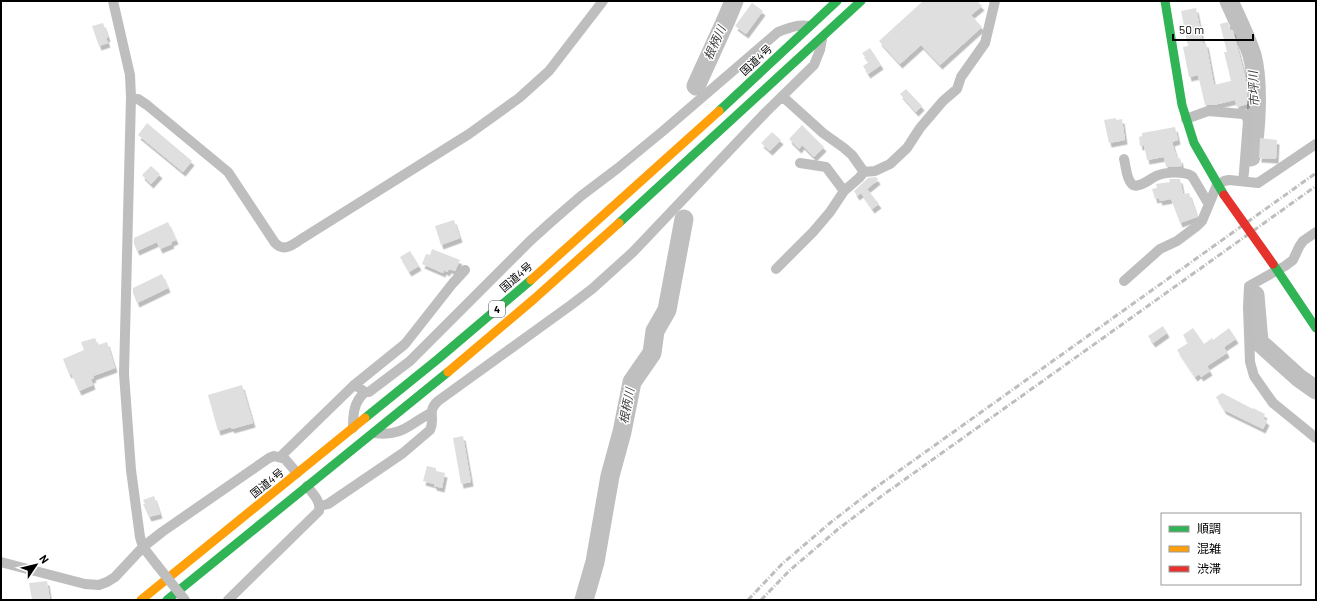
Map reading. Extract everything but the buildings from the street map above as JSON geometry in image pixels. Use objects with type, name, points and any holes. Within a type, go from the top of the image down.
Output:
[{"type":"main road","name":"国道4号","points":[[141,600],[438,359],[575,242],[697,132],[837,1]]},
{"type":"main road","name":"4","points":[[167,600],[452,368],[590,250],[861,1]]},
{"type":"main road","points":[[1165,1],[1182,105],[1194,142],[1217,185],[1316,328]]},
{"type":"street","points":[[113,1],[130,75],[131,97],[124,374],[131,470],[143,547],[185,600]]},
{"type":"street","points":[[131,97],[138,99],[147,105],[222,165],[235,181],[275,243],[279,247],[285,248],[468,134],[519,98],[549,71],[603,1]]},
{"type":"street","points":[[776,269],[813,232],[830,212],[844,191],[864,172],[875,171],[890,164],[907,148],[920,128],[943,101],[957,89],[961,77],[985,42],[995,1]]},
{"type":"street","points":[[353,428],[353,416],[359,398],[365,392],[369,392],[410,361],[551,222],[581,196],[652,140],[778,32],[791,26],[810,26]]},
{"type":"street","points":[[320,506],[328,504],[403,453],[430,430],[432,425],[431,413],[434,405],[438,401],[592,289],[633,252],[782,96],[814,65],[820,50],[822,36]]},
{"type":"street","points":[[782,96],[822,134],[852,155],[864,172]]},
{"type":"street","points":[[1186,118],[1208,111],[1243,114],[1246,116],[1248,122],[1243,181]]},
{"type":"street","points":[[1124,280],[1160,249],[1177,241],[1197,226],[1202,220],[1217,185],[1224,181],[1230,180],[1258,183],[1316,144]]},
{"type":"street","points":[[1124,159],[1131,184],[1134,186],[1140,185],[1156,176],[1170,173],[1189,174],[1192,176],[1208,203]]},
{"type":"street","points":[[800,163],[826,167],[844,191]]},
{"type":"street","points":[[1316,232],[1303,241],[1298,247],[1293,260],[1286,266],[1275,267],[1249,286],[1248,307],[1250,362],[1254,376],[1274,403],[1316,438]]},
{"type":"street","points":[[280,457],[355,384],[405,344],[465,270]]},
{"type":"street","points":[[355,384],[365,392]]},
{"type":"street","points":[[374,432],[386,434],[399,431],[431,413]]},
{"type":"street","points":[[1,562],[86,584],[99,585],[115,577],[143,547],[162,532],[269,458],[274,456],[285,459],[297,473]]},
{"type":"street","points":[[228,600],[319,511],[320,506],[318,501],[307,486]]},
{"type":"waterway","name":"根柄川","points":[[696,86],[734,1]]},
{"type":"waterway","name":"市坪川","points":[[1229,1],[1252,55],[1256,78],[1255,134],[1251,157]]},
{"type":"waterway","name":"根柄川","points":[[584,600],[595,562],[610,476],[622,432],[632,382],[652,353],[655,331],[667,310],[684,219]]},
{"type":"waterway","name":"市坪川","points":[[1255,295],[1259,342],[1299,378],[1316,390]]},
{"type":"railway","points":[[748,600],[782,564],[830,523],[875,488],[1316,173]]},
{"type":"railway","points":[[761,600],[789,571],[837,530],[883,495],[1316,186]]},
{"type":"traffic: fast","points":[[719,111],[837,1]]},
{"type":"traffic: fast","points":[[619,223],[861,1]]},
{"type":"traffic: fast","points":[[1165,1],[1182,105],[1194,143],[1224,195]]},
{"type":"traffic: fast","points":[[1273,264],[1316,328]]},
{"type":"traffic: fast","points":[[365,418],[438,359],[531,280]]},
{"type":"traffic: fast","points":[[167,600],[448,372]]},
{"type":"traffic: slow","points":[[531,280],[719,111]]},
{"type":"traffic: slow","points":[[448,372],[534,299],[619,223]]},
{"type":"traffic: slow","points":[[141,600],[365,418]]},
{"type":"traffic: jam","points":[[1224,195],[1273,264]]}]
